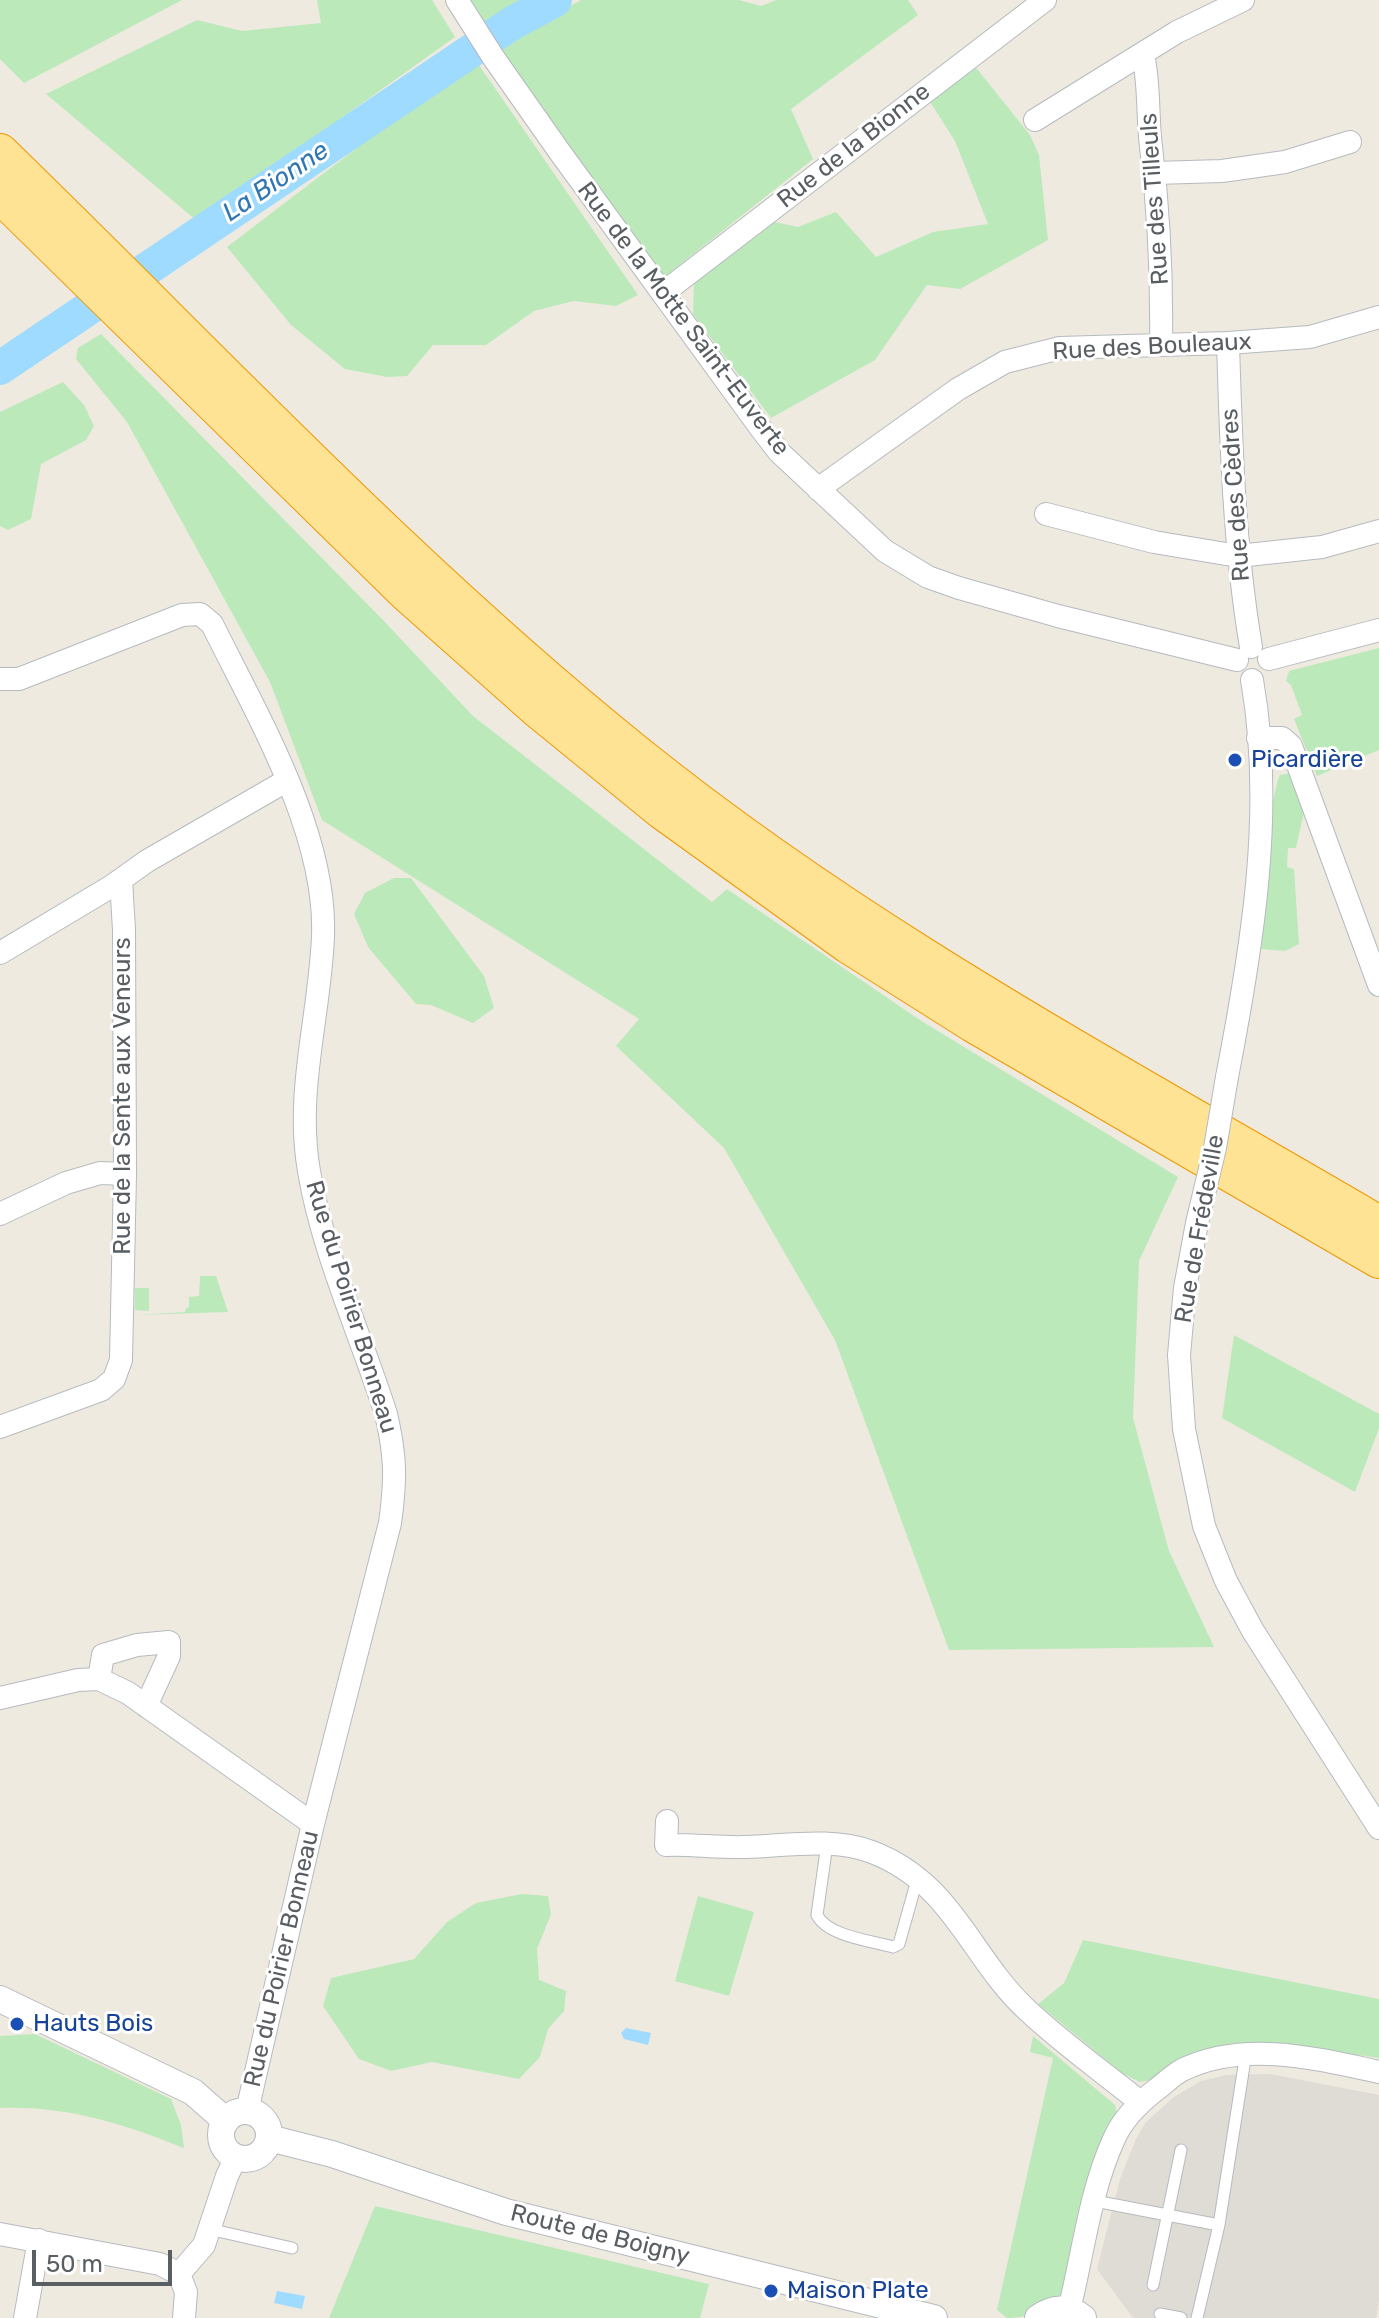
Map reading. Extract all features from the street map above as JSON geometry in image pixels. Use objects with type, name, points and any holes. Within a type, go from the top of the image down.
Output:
[{"type":"highway","points":[[0,152],[103,276],[415,581],[538,710],[662,811],[848,945],[973,1024],[1379,1260]]},
{"type":"highway","points":[[0,195],[103,276]]},
{"type":"highway","points":[[415,581],[543,676],[637,754],[748,838],[851,910],[1031,1023],[1379,1224]]},
{"type":"street","name":"Rue de la Motte Saint-Euverte","points":[[457,0],[493,57],[779,452],[885,551],[928,577],[959,588],[1058,616],[1252,655]]},
{"type":"street","name":"Rue de la Bionne","points":[[663,293],[1045,0]]},
{"type":"street","points":[[1035,120],[1177,32],[1243,0]]},
{"type":"street","name":"Rue des Tilleuls","points":[[1143,55],[1162,276],[1161,344]]},
{"type":"street","points":[[1155,173],[1222,171],[1285,162],[1350,142]]},
{"type":"street","name":"Rue des Bouleaux","points":[[818,489],[958,389],[1005,362],[1060,348],[1310,337],[1379,317]]},
{"type":"street","name":"Rue des Cèdres","points":[[1228,343],[1231,465],[1238,556],[1252,655]]},
{"type":"street","points":[[1046,514],[1154,542],[1238,556],[1322,547],[1379,531]]},
{"type":"street","name":"Rue du Poirier Bonneau","points":[[0,679],[19,679],[182,615],[200,614],[212,624],[286,781],[311,841],[321,897],[323,936],[305,1082],[308,1169],[316,1205],[386,1414],[396,1468],[390,1523],[236,2116]]},
{"type":"street","points":[[1252,655],[1379,630]]},
{"type":"street","name":"Rue de Frédeville","points":[[1252,655],[1242,675],[1252,680],[1258,738],[1257,888],[1247,975],[1185,1288],[1179,1355],[1184,1429],[1204,1526],[1226,1581],[1253,1631],[1379,1828]]},
{"type":"street","points":[[1258,738],[1282,738],[1291,746],[1379,985]]},
{"type":"street","points":[[0,953],[147,861],[286,781]]},
{"type":"street","name":"Rue de la Sente aux Veneurs","points":[[0,1427],[101,1390],[114,1379],[121,1360],[125,1174],[121,880]]},
{"type":"street","points":[[0,1214],[66,1183],[100,1173],[125,1174]]},
{"type":"street","points":[[99,1679],[103,1655],[137,1645],[169,1642],[169,1656],[146,1706]]},
{"type":"street","points":[[0,1698],[78,1680],[99,1679],[128,1693],[313,1824]]},
{"type":"street","points":[[667,1821],[666,1845],[742,1847],[827,1844],[871,1852],[939,1897],[967,1932],[1000,1983],[1027,2011],[1140,2102]]},
{"type":"street","points":[[0,1999],[193,2092],[236,2116],[260,2116],[266,2122],[269,2138],[260,2154],[252,2158],[236,2157],[224,2145],[222,2128],[236,2116]]},
{"type":"street","points":[[1038,2318],[1048,2311],[1076,2314],[1095,2201],[1115,2134],[1140,2102],[1180,2071],[1212,2059],[1246,2053],[1298,2057],[1379,2072]]},
{"type":"street","name":"Route de Boigny","points":[[269,2138],[332,2154],[506,2212],[934,2318]]},
{"type":"street","points":[[179,2274],[204,2245],[236,2157]]},
{"type":"street","points":[[0,2234],[160,2264],[179,2274],[186,2292],[184,2318]]},
{"type":"street","points":[[25,2318],[39,2240]]},
{"type":"lane","points":[[827,1844],[817,1915],[830,1930],[893,1947],[899,1944],[917,1880]]},
{"type":"lane","points":[[1197,2318],[1219,2225],[1246,2053]]},
{"type":"lane","points":[[1153,2285],[1181,2150]]},
{"type":"lane","points":[[1095,2201],[1219,2225]]},
{"type":"lane","points":[[209,2229],[292,2248]]},
{"type":"lane","points":[[1160,2314],[1181,2318]]},
{"type":"shaded area","points":[[1270,2074],[1379,2095],[1379,2302],[1376,2318],[1133,2318],[1097,2269],[1120,2179],[1136,2139],[1146,2122],[1174,2097],[1201,2081],[1226,2075]]},
{"type":"green space","points":[[0,0],[182,0],[24,83],[0,59]]},
{"type":"green space","points":[[317,0],[432,0],[455,37],[197,221],[46,94],[197,20],[242,31],[321,23]]},
{"type":"green space","points":[[462,0],[555,0],[486,32]]},
{"type":"green space","points":[[581,0],[739,0],[761,6],[776,0],[908,0],[918,15],[791,109],[813,159],[662,279],[495,48]]},
{"type":"green space","points":[[479,65],[638,295],[616,306],[574,301],[534,311],[486,345],[433,345],[407,376],[387,377],[345,369],[291,325],[227,247],[362,144]]},
{"type":"green space","points":[[974,65],[1030,135],[1039,155],[1048,240],[960,289],[927,285],[875,360],[771,418],[693,314],[694,283],[756,218],[798,227],[836,212],[876,257],[933,232],[988,224],[955,141],[930,102]]},
{"type":"green space","points":[[101,334],[383,620],[473,716],[712,902],[727,889],[923,1022],[1178,1177],[1139,1261],[1133,1418],[1169,1551],[1214,1647],[949,1650],[835,1340],[724,1148],[616,1046],[639,1019],[322,820],[270,682],[127,422],[76,359],[78,348]]},
{"type":"green space","points":[[63,382],[84,405],[94,426],[86,440],[41,464],[31,519],[8,530],[0,526],[0,412]]},
{"type":"green space","points":[[1379,648],[1379,750],[1317,776],[1294,719],[1302,715],[1291,685],[1286,681],[1289,671]]},
{"type":"green space","points":[[1291,773],[1304,812],[1296,848],[1288,848],[1287,867],[1294,869],[1299,944],[1285,951],[1261,949],[1268,824],[1278,779],[1280,775]]},
{"type":"green space","points":[[394,878],[411,878],[484,976],[494,1008],[473,1023],[431,1005],[416,1004],[368,947],[354,914],[365,893]]},
{"type":"green space","points":[[200,1276],[216,1276],[228,1312],[137,1315],[185,1312],[189,1307],[189,1297],[199,1296]]},
{"type":"green space","points":[[135,1288],[149,1288],[149,1311],[135,1310]]},
{"type":"green space","points":[[1234,1335],[1379,1414],[1379,1428],[1355,1492],[1222,1418]]},
{"type":"green space","points":[[522,1894],[548,1896],[551,1914],[537,1949],[539,1980],[566,1991],[564,2011],[548,2029],[540,2057],[519,2079],[432,2062],[391,2071],[359,2059],[323,2006],[331,1978],[414,1959],[447,1922],[476,1903]]},
{"type":"green space","points":[[698,1896],[754,1912],[729,1996],[675,1981]]},
{"type":"green space","points":[[1083,1940],[1379,1999],[1379,2058],[1306,2047],[1140,2082],[1123,2074],[1038,2004],[1064,1983]]},
{"type":"green space","points":[[35,2034],[171,2099],[181,2125],[184,2148],[139,2131],[71,2113],[0,2108],[0,2036]]},
{"type":"green space","points":[[1033,2036],[1115,2105],[1117,2114],[1059,2297],[1041,2311],[1007,2318],[997,2310],[1053,2058],[1030,2052]]},
{"type":"green space","points":[[375,2206],[709,2284],[700,2318],[329,2318]]},
{"type":"water","points":[[626,2028],[651,2033],[648,2045],[624,2039],[621,2033]]},
{"type":"water","points":[[277,2291],[305,2296],[302,2309],[274,2303]]},
{"type":"waterway","name":"La Bionne","points":[[0,368],[511,24],[555,0]]},
{"type":"place","name":"Picardière","points":[[1235,760]]},
{"type":"place","name":"Hauts Bois","points":[[17,2024]]},
{"type":"place","name":"Maison Plate","points":[[771,2291]]}]
